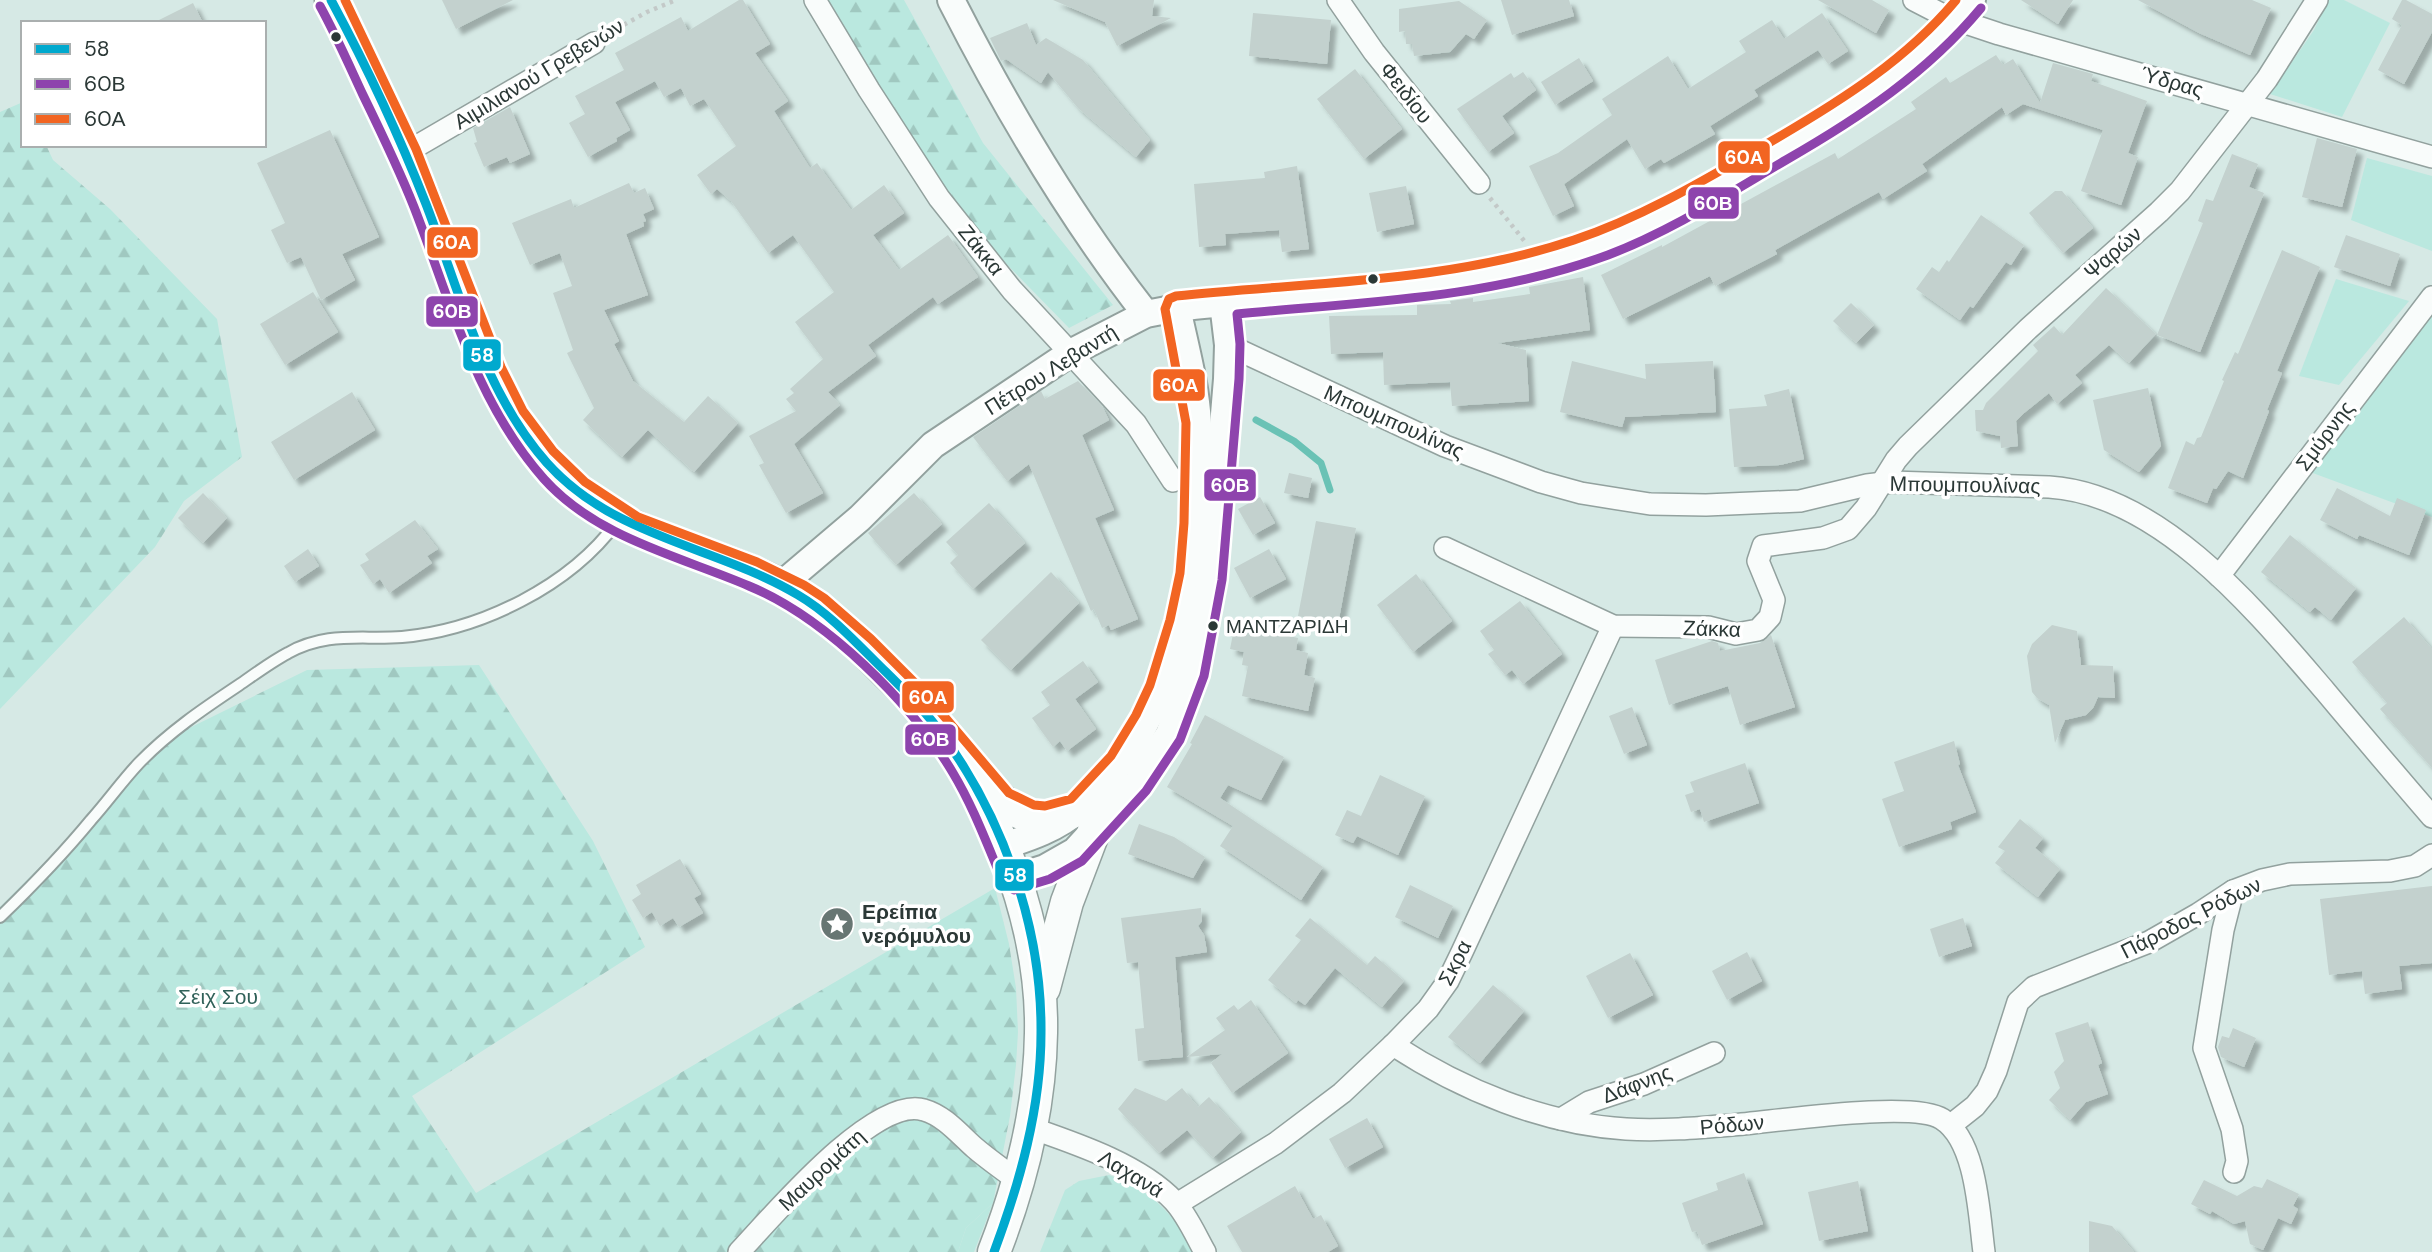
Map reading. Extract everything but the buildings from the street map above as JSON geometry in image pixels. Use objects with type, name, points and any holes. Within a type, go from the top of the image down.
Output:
[{"type":"main road","points":[[331,0],[405,153],[471,326],[508,408],[533,446],[555,472],[577,492],[619,520],[654,537],[735,566],[780,586],[817,608],[912,698],[1001,803],[1031,817],[1086,820],[1040,1002]]},
{"type":"main road","points":[[942,734],[982,798],[1003,846],[1031,942],[1040,1002],[1041,1051],[1031,1128],[1018,1181],[994,1252]]},
{"type":"street","name":"Ζάκκα","points":[[815,0],[939,198],[1012,290],[1136,424],[1173,481]]},
{"type":"street","points":[[951,0],[983,62],[1069,207],[1110,268],[1146,314]]},
{"type":"street","name":"Φειδίου","points":[[1338,0],[1366,42],[1479,183]]},
{"type":"street","name":"Ύδρας","points":[[1914,0],[1965,10],[2249,104],[2432,157]]},
{"type":"street","name":"Ψαρών","points":[[1882,482],[1896,460],[1948,405],[2159,212],[2189,180],[2284,55],[2317,0]]},
{"type":"street","name":"Πέτρου Λεβαντή","points":[[780,586],[860,518],[933,445],[1072,352],[1146,314],[1223,303],[1443,282],[1542,263],[1605,243],[1801,138],[1888,80],[1935,43],[1965,10]]},
{"type":"street","name":"Αιμιλιανού Γρεβενών","points":[[405,153],[594,43]]},
{"type":"street","name":"Σμύρνης","points":[[2219,576],[2432,297]]},
{"type":"street","points":[[1003,846],[1086,820],[1137,783],[1169,734],[1193,672],[1210,579],[1228,345],[1223,303]]},
{"type":"street","points":[[1014,878],[1045,868],[1068,856],[1086,820],[1147,720],[1182,623],[1192,575],[1198,422],[1177,308]]},
{"type":"street","name":"Μπουμπουλίνας","points":[[1228,345],[1445,446],[1541,482],[1581,493],[1650,503],[1706,505],[1800,501],[1882,482],[2049,487],[2082,491],[2112,501],[2146,520],[2219,576],[2283,643],[2432,817]]},
{"type":"street","name":"Ζάκκα","points":[[1446,548],[1613,626],[1708,627],[1736,634],[1758,630],[1770,617],[1774,600],[1758,561],[1763,546],[1823,537],[1848,529],[1866,508],[1882,482]]},
{"type":"street","name":"Σκρα","points":[[1177,1204],[1241,1166],[1315,1115],[1393,1045],[1428,1009],[1448,981],[1613,626]]},
{"type":"street","name":"Πάροδος Ρόδων","points":[[1951,1125],[1975,1106],[1987,1091],[2003,1052],[2018,1002],[2027,992],[2045,982],[2088,968],[2149,942],[2198,915],[2233,891],[2272,877],[2390,871],[2415,866],[2432,855]]},
{"type":"street","points":[[2233,891],[2223,930],[2204,1048],[2232,1129],[2236,1161],[2234,1172]]},
{"type":"street","name":"Ρόδων","points":[[1393,1045],[1478,1090],[1526,1109],[1561,1119],[1627,1129],[1694,1128],[1867,1112],[1909,1111],[1933,1115],[1951,1125]]},
{"type":"street","name":"Δάφνης","points":[[1561,1119],[1590,1102],[1644,1084],[1714,1053]]},
{"type":"street","name":"Μαυρομάτη","points":[[739,1252],[838,1150],[875,1122],[900,1109],[916,1108],[938,1117],[1018,1181]]},
{"type":"street","points":[[1951,1125],[1968,1157],[1984,1252]]},
{"type":"street","name":"Λαχανά","points":[[1031,1128],[1066,1140],[1126,1168],[1156,1186],[1177,1204],[1205,1252]]},
{"type":"lane","points":[[0,917],[66,849],[119,785],[158,744],[188,719],[273,663],[299,648],[328,639],[430,633],[498,613],[570,569],[601,544],[619,520]]},
{"type":"path","name":"Αιμιλιανού Γρεβενών","points":[[594,43],[627,22],[676,0]]},
{"type":"path","points":[[1479,183],[1542,263]]},
{"type":"green space","points":[[828,0],[904,0],[983,143],[1113,305],[1069,328],[939,195]]},
{"type":"green space","points":[[2328,0],[2344,0],[2390,23],[2342,117],[2270,94],[2314,30]]},
{"type":"green space","points":[[21,103],[21,147],[47,147],[53,160],[110,209],[217,319],[242,457],[184,501],[155,547],[0,709],[0,112]]},
{"type":"green space","points":[[2367,158],[2432,176],[2432,251],[2351,220]]},
{"type":"green space","points":[[2336,279],[2409,301],[2339,385],[2299,376]]},
{"type":"green space","points":[[2432,315],[2432,517],[2310,472]]},
{"type":"green space","name":"Σέιχ Σου","points":[[479,665],[593,841],[645,947],[412,1096],[476,1193],[995,888],[1009,944],[1016,988],[1016,1065],[1010,1116],[993,1203],[966,1228],[958,1252],[0,1252],[0,907],[169,738],[307,670]]},
{"type":"green space","points":[[1109,1175],[1138,1188],[1160,1205],[1179,1226],[1196,1252],[1040,1252],[1065,1190],[1079,1181]]},
{"type":"green space","points":[[993,1203],[974,1252],[958,1252],[966,1228]]},
{"type":"waterway","points":[[1256,420],[1294,441],[1321,463],[1330,490]]},
{"type":"transit line","name":"58","points":[[331,0],[405,152],[475,340],[490,373],[506,405],[547,463],[574,488],[634,525],[766,578],[822,612],[855,641],[926,714],[961,762],[981,797],[999,834],[1026,912],[1034,952],[1041,1033],[1033,1117],[1020,1172],[994,1252]]},
{"type":"transit line","name":"60Α","points":[[345,0],[416,149],[501,367],[523,411],[553,451],[585,482],[638,517],[757,562],[824,598],[871,639],[921,689],[1009,793],[1034,805],[1045,806],[1071,799],[1111,756],[1136,715],[1150,685],[1170,620],[1180,573],[1186,423],[1165,309],[1169,299],[1176,296],[1427,273],[1526,254],[1601,230],[1678,194],[1826,109],[1895,60],[1956,0]]},
{"type":"transit line","name":"60Β","points":[[320,6],[402,179],[482,384],[520,449],[544,479],[565,499],[589,516],[640,543],[778,600],[807,619],[864,665],[914,718],[935,746],[968,800],[1004,884],[1014,890],[1050,879],[1082,861],[1146,791],[1180,740],[1204,676],[1222,580],[1239,379],[1237,314],[1378,302],[1471,290],[1563,270],[1608,255],[1721,199],[1866,111],[1915,74],[1981,8]]},
{"type":"place","name":"ΜΑΝΤΖΑΡΙΔΗ","points":[[1213,626]]},
{"type":"place","name":"Ερείπια νερόμυλου","points":[[837,924]]}]
